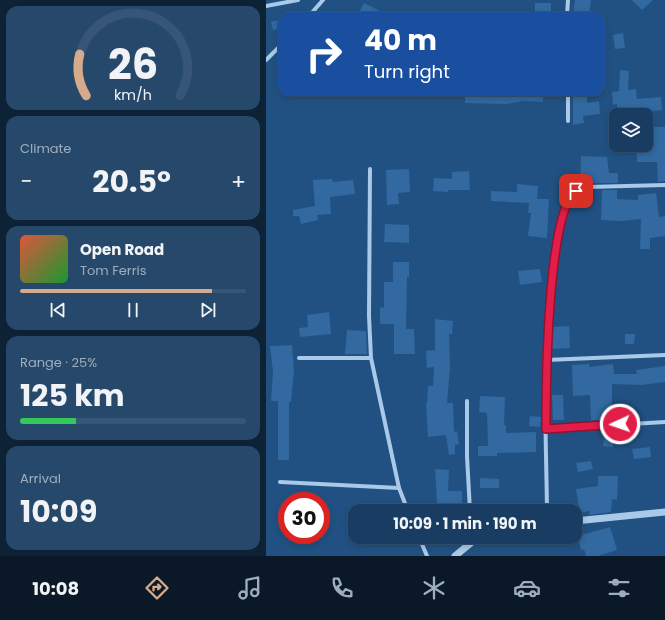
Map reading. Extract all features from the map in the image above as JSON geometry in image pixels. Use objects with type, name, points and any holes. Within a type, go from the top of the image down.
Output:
[{"type":"street","points":[[266,6],[298,0]]},
{"type":"street","points":[[312,12],[323,0]]},
{"type":"street","points":[[568,0],[568,12]]},
{"type":"street","points":[[266,60],[278,48]]},
{"type":"street","points":[[568,96],[568,121]]},
{"type":"street","points":[[370,169],[369,316],[371,358],[399,488],[405,504]]},
{"type":"street","points":[[547,504],[547,331],[557,243],[571,195],[588,187],[665,185]]},
{"type":"street","points":[[546,360],[665,355]]},
{"type":"street","points":[[299,358],[371,358]]},
{"type":"street","points":[[467,401],[470,504]]},
{"type":"street","points":[[546,429],[665,422]]},
{"type":"street","points":[[280,482],[399,488]]},
{"type":"street","points":[[582,520],[665,512]]},
{"type":"street","points":[[422,544],[427,556]]},
{"type":"street","points":[[455,556],[468,544]]},
{"type":"building","points":[[575,0],[591,0],[590,12],[574,12]]},
{"type":"building","points":[[632,0],[653,0],[642,10]]},
{"type":"building","points":[[364,3],[382,12],[359,12]]},
{"type":"building","points":[[535,3],[551,3],[551,12],[535,12]]},
{"type":"building","points":[[278,20],[278,29],[273,30],[271,22]]},
{"type":"building","points":[[623,33],[625,48],[615,49],[613,35]]},
{"type":"building","points":[[620,70],[629,71],[628,90],[636,89],[637,99],[661,97],[662,110],[653,111],[653,108],[617,108],[617,104],[613,105],[612,92],[619,91]]},
{"type":"building","points":[[465,96],[543,96],[543,102],[524,101],[506,104],[465,103]]},
{"type":"building","points":[[573,96],[587,96],[587,103],[599,101],[600,114],[583,116],[584,123],[573,125]]},
{"type":"building","points":[[653,127],[665,127],[665,181],[658,182],[657,162],[637,162],[637,152],[653,152]]},
{"type":"building","points":[[581,156],[607,157],[609,173],[618,173],[618,183],[580,183]]},
{"type":"building","points":[[409,169],[410,192],[398,193],[399,204],[387,205],[386,170]]},
{"type":"building","points":[[469,171],[470,190],[448,190],[448,192],[433,191],[434,178],[452,179],[452,172]]},
{"type":"building","points":[[332,179],[333,182],[353,180],[355,194],[330,197],[331,214],[317,215],[318,220],[301,224],[299,216],[293,216],[293,210],[315,206],[313,180]]},
{"type":"building","points":[[517,184],[538,186],[537,199],[549,199],[547,238],[528,236],[531,213],[528,213],[529,203],[491,201],[491,191],[517,192]]},
{"type":"building","points":[[602,190],[617,190],[617,199],[638,200],[638,195],[656,193],[659,217],[665,216],[665,236],[650,238],[650,249],[640,249],[641,219],[621,221],[601,220]]},
{"type":"building","points":[[385,224],[409,225],[409,243],[384,242]]},
{"type":"building","points":[[393,262],[409,262],[409,277],[407,277],[406,329],[414,329],[415,354],[394,354],[394,324],[380,324],[380,307],[384,308],[384,282],[393,282]]},
{"type":"building","points":[[540,269],[542,282],[520,285],[518,271]]},
{"type":"building","points":[[329,312],[331,334],[300,337],[299,328],[308,327],[307,315]]},
{"type":"building","points":[[435,319],[453,321],[452,334],[449,334],[450,367],[447,403],[453,403],[454,432],[457,431],[459,444],[455,445],[455,454],[449,455],[446,435],[428,437],[426,403],[428,386],[433,386],[434,367],[427,368],[426,351],[435,350]]},
{"type":"building","points":[[569,326],[570,348],[552,349],[552,327]]},
{"type":"building","points":[[347,330],[366,331],[367,354],[345,354]]},
{"type":"building","points":[[625,334],[635,334],[634,344],[625,344]]},
{"type":"building","points":[[292,345],[294,371],[291,402],[289,402],[289,460],[278,460],[278,401],[271,401],[273,372],[270,346]]},
{"type":"building","points":[[589,364],[589,367],[613,364],[614,374],[637,374],[636,370],[665,366],[665,382],[641,385],[612,384],[612,420],[591,420],[590,395],[573,396],[572,365]]},
{"type":"building","points":[[552,395],[563,395],[564,420],[553,420]]},
{"type":"building","points":[[480,396],[505,397],[504,425],[506,425],[506,433],[536,432],[536,452],[497,453],[497,456],[478,456],[478,446],[488,446],[487,413],[479,412]]},
{"type":"building","points":[[530,416],[541,417],[540,427],[529,426]]},
{"type":"building","points":[[604,437],[613,438],[613,447],[603,446]]},
{"type":"building","points":[[650,447],[651,457],[634,459],[632,449]]},
{"type":"building","points":[[591,461],[593,469],[578,472],[576,463]]},
{"type":"building","points":[[435,469],[449,470],[448,491],[462,491],[462,503],[437,503]]},
{"type":"building","points":[[598,476],[618,476],[617,500],[612,499],[611,512],[589,515],[590,511],[582,513],[582,504],[578,504],[576,489],[598,486]]},
{"type":"building","points":[[480,478],[499,479],[499,488],[480,488]]},
{"type":"building","points":[[610,527],[617,550],[598,556],[586,556],[584,549],[581,550],[580,544],[582,544],[582,535]]},
{"type":"route","points":[[576,191],[571,195],[566,208],[557,243],[547,331],[546,429],[620,424]]}]
